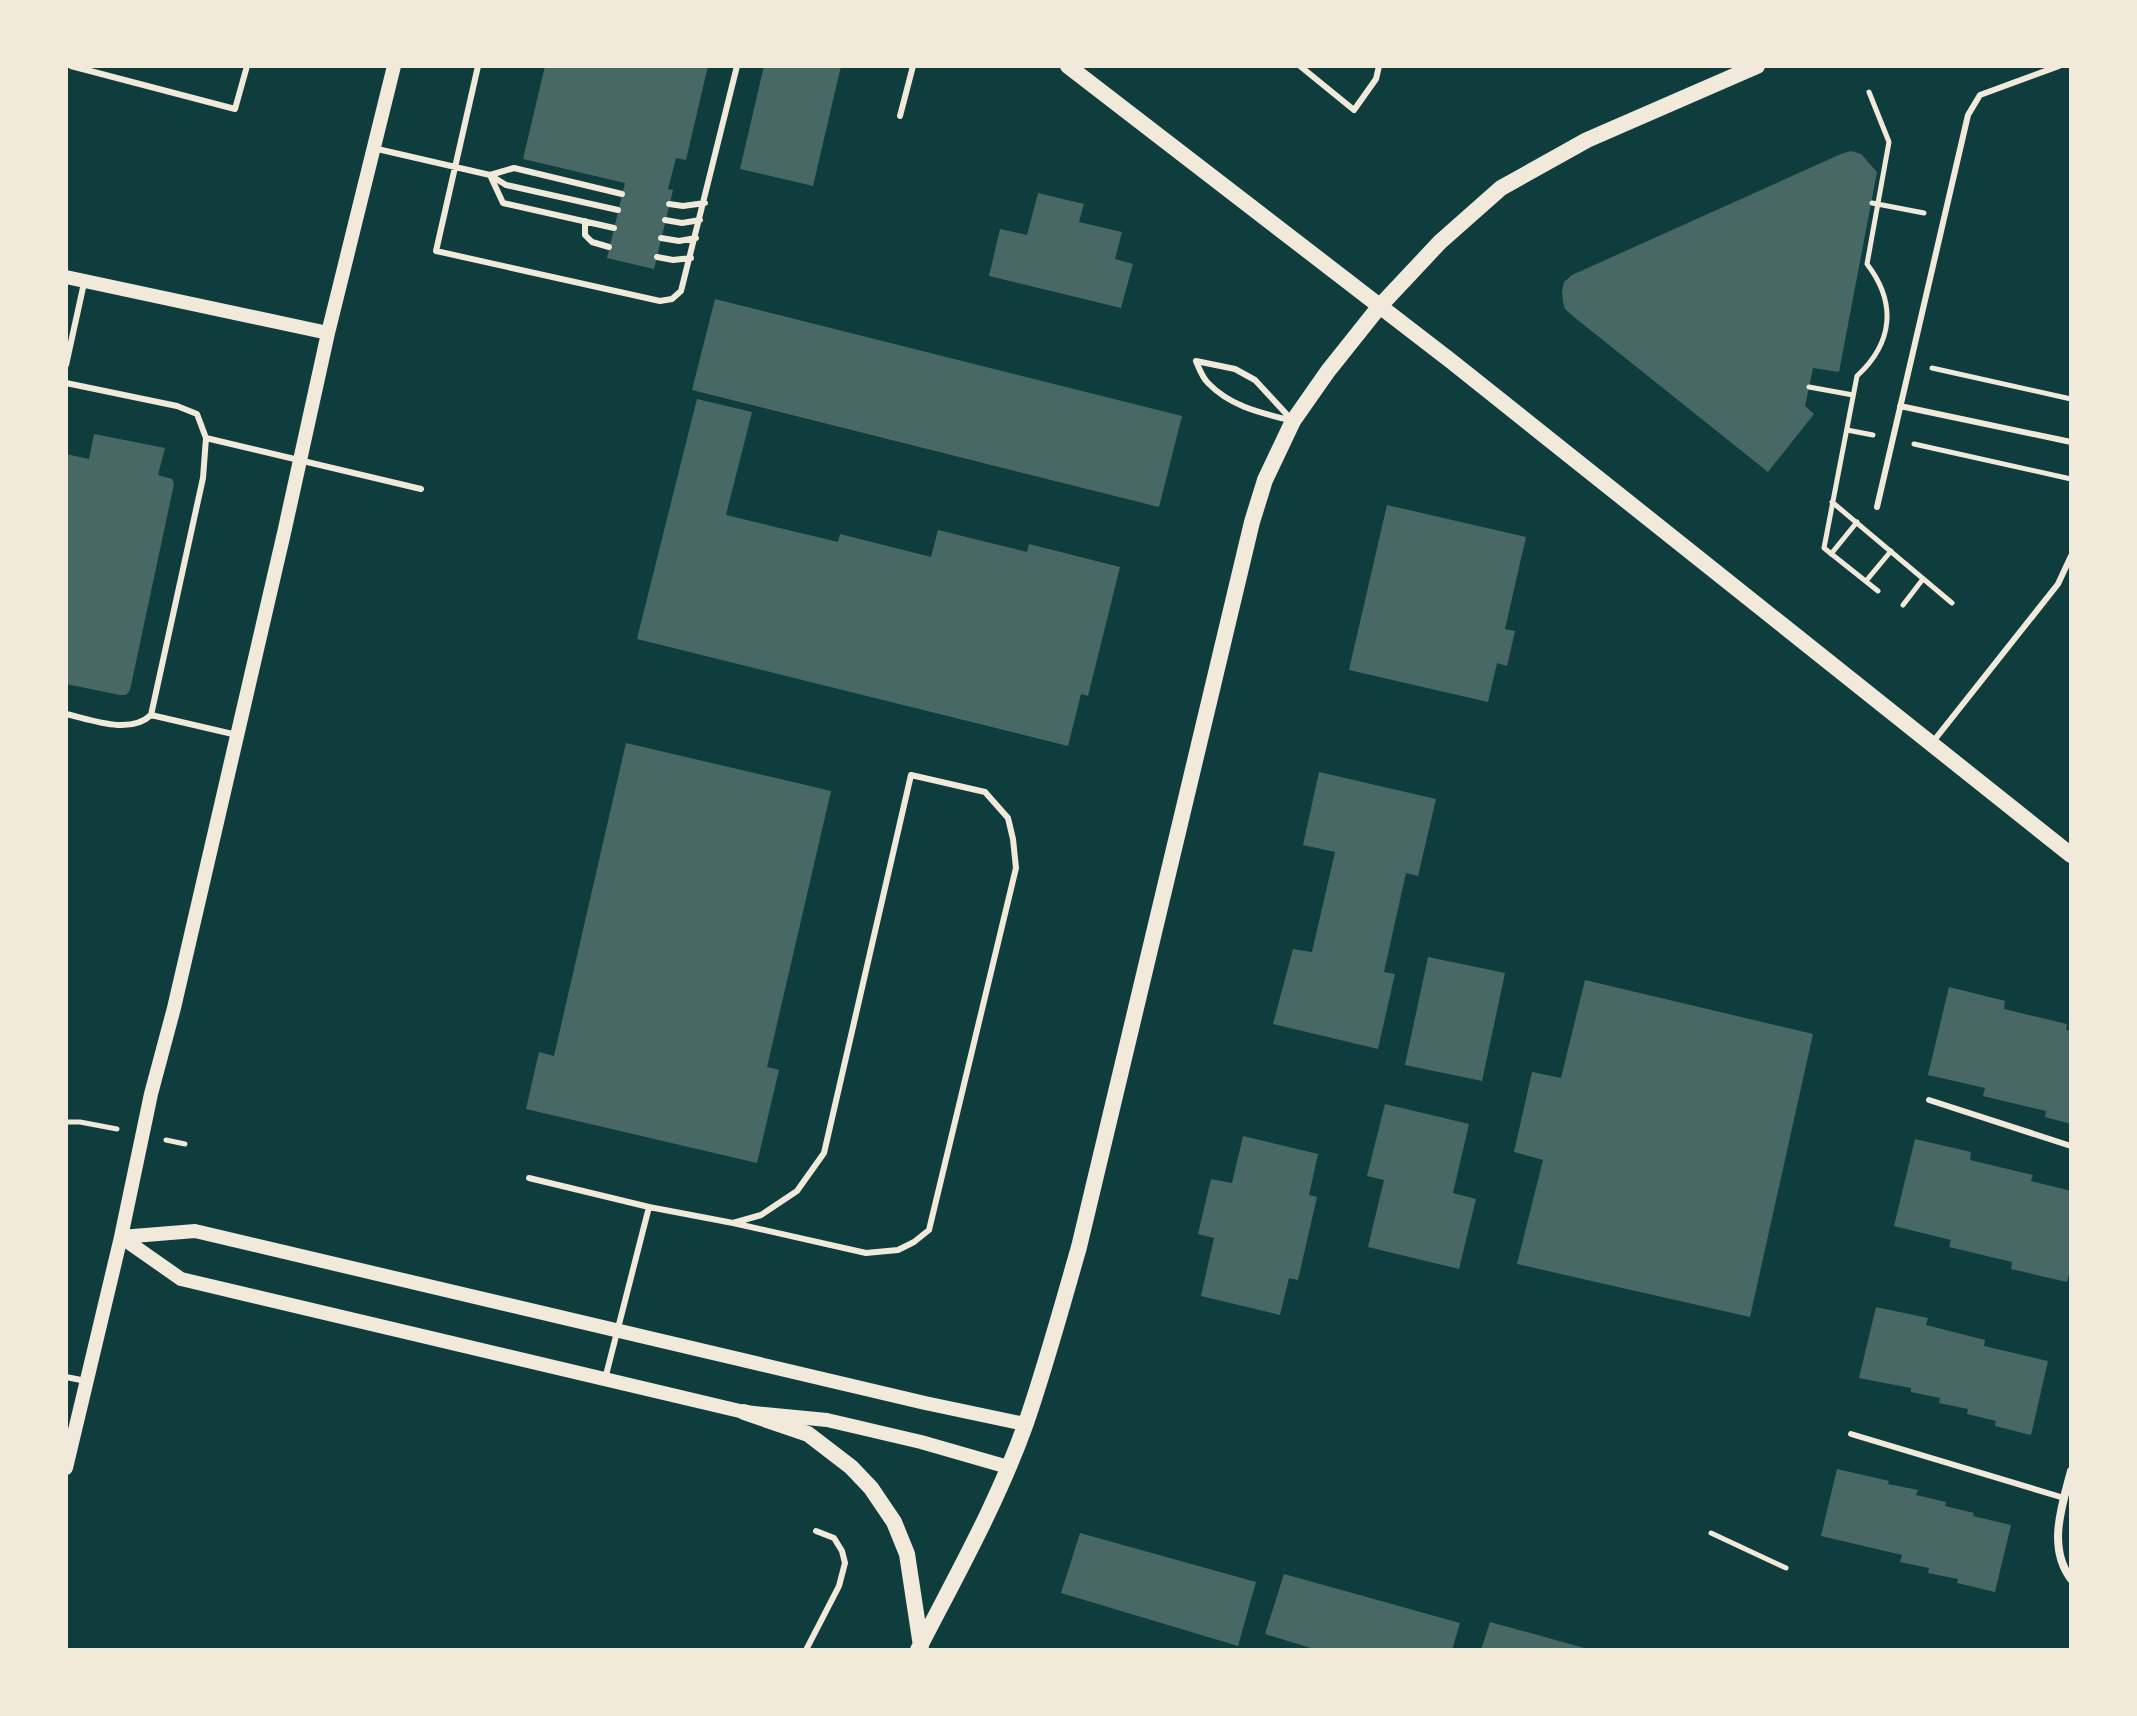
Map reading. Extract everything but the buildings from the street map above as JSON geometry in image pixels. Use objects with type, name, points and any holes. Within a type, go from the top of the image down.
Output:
[{"type":"main road","points":[[1068,66],[1451,361],[2071,855]]},
{"type":"main road","points":[[920,1648],[1008,1467],[1025,1424],[1079,1247],[1252,522],[1265,480],[1293,421],[1379,307],[1440,242],[1501,188],[1587,140],[1757,66]]},
{"type":"main road","points":[[744,1412],[808,1434],[851,1467],[871,1488],[894,1522],[907,1554],[920,1648]]},
{"type":"street","points":[[66,1468],[121,1237],[151,1094],[238,735],[328,333],[394,66]]},
{"type":"street","points":[[66,277],[328,333]]},
{"type":"street","points":[[121,1237],[195,1231],[618,1332],[1025,1424]]},
{"type":"street","points":[[121,1237],[181,1279],[744,1412],[827,1420],[1008,1467]]},
{"type":"street","points":[[2071,1471],[2060,1516],[2058,1545],[2063,1569],[2071,1579]]},
{"type":"lane","points":[[71,66],[235,109],[247,66]]},
{"type":"lane","points":[[478,66],[436,251],[660,301],[672,299],[681,291],[737,66]]},
{"type":"lane","points":[[900,116],[913,66]]},
{"type":"lane","points":[[1300,66],[1354,110],[1376,79],[1379,66]]},
{"type":"lane","points":[[1877,507],[1968,115],[1980,95],[2059,66]]},
{"type":"lane","points":[[373,148],[490,175],[506,185],[618,210]]},
{"type":"lane","points":[[490,175],[514,168],[622,194]]},
{"type":"lane","points":[[490,175],[503,203],[614,228]]},
{"type":"lane","points":[[669,204],[705,203]]},
{"type":"lane","points":[[665,220],[682,223],[700,220]]},
{"type":"lane","points":[[585,221],[585,235],[592,242],[609,247]]},
{"type":"lane","points":[[661,238],[679,241],[696,238]]},
{"type":"lane","points":[[657,257],[673,260],[691,258]]},
{"type":"lane","points":[[66,365],[85,281]]},
{"type":"lane","points":[[1196,361],[1235,369],[1255,380],[1293,421],[1247,410],[1206,381],[1196,361]]},
{"type":"lane","points":[[66,383],[177,406],[197,414],[206,438],[203,478],[151,715],[143,723],[130,725],[66,714]]},
{"type":"lane","points":[[1900,406],[2071,442]]},
{"type":"lane","points":[[206,438],[421,489]]},
{"type":"lane","points":[[1932,743],[2058,584],[2071,556]]},
{"type":"lane","points":[[151,715],[238,735]]},
{"type":"lane","points":[[529,1178],[866,1253],[898,1250],[929,1230],[1016,868],[1008,818],[985,792],[911,775],[824,1153],[797,1191],[761,1215],[733,1223]]},
{"type":"lane","points":[[1929,1100],[2071,1146]]},
{"type":"lane","points":[[605,1379],[649,1207]]},
{"type":"lane","points":[[66,1377],[87,1381]]},
{"type":"lane","points":[[1851,1434],[2064,1498]]},
{"type":"lane","points":[[806,1650],[839,1586],[845,1563],[834,1538],[816,1531]]},
{"type":"path","points":[[1869,92],[1889,142],[1875,204],[1867,264],[1880,283],[1887,313],[1885,333],[1878,352],[1857,376],[1824,548],[1878,591]]},
{"type":"path","points":[[1875,204],[1944,217]]},
{"type":"path","points":[[1878,352],[1888,358],[2071,399]]},
{"type":"path","points":[[1809,387],[1853,395]]},
{"type":"path","points":[[1847,430],[2071,479]]},
{"type":"path","points":[[1832,502],[1952,603]]},
{"type":"path","points":[[1831,554],[1857,522]]},
{"type":"path","points":[[1866,581],[1891,551]]},
{"type":"path","points":[[1903,605],[1923,579]]},
{"type":"path","points":[[1711,1533],[1786,1568]]}]
